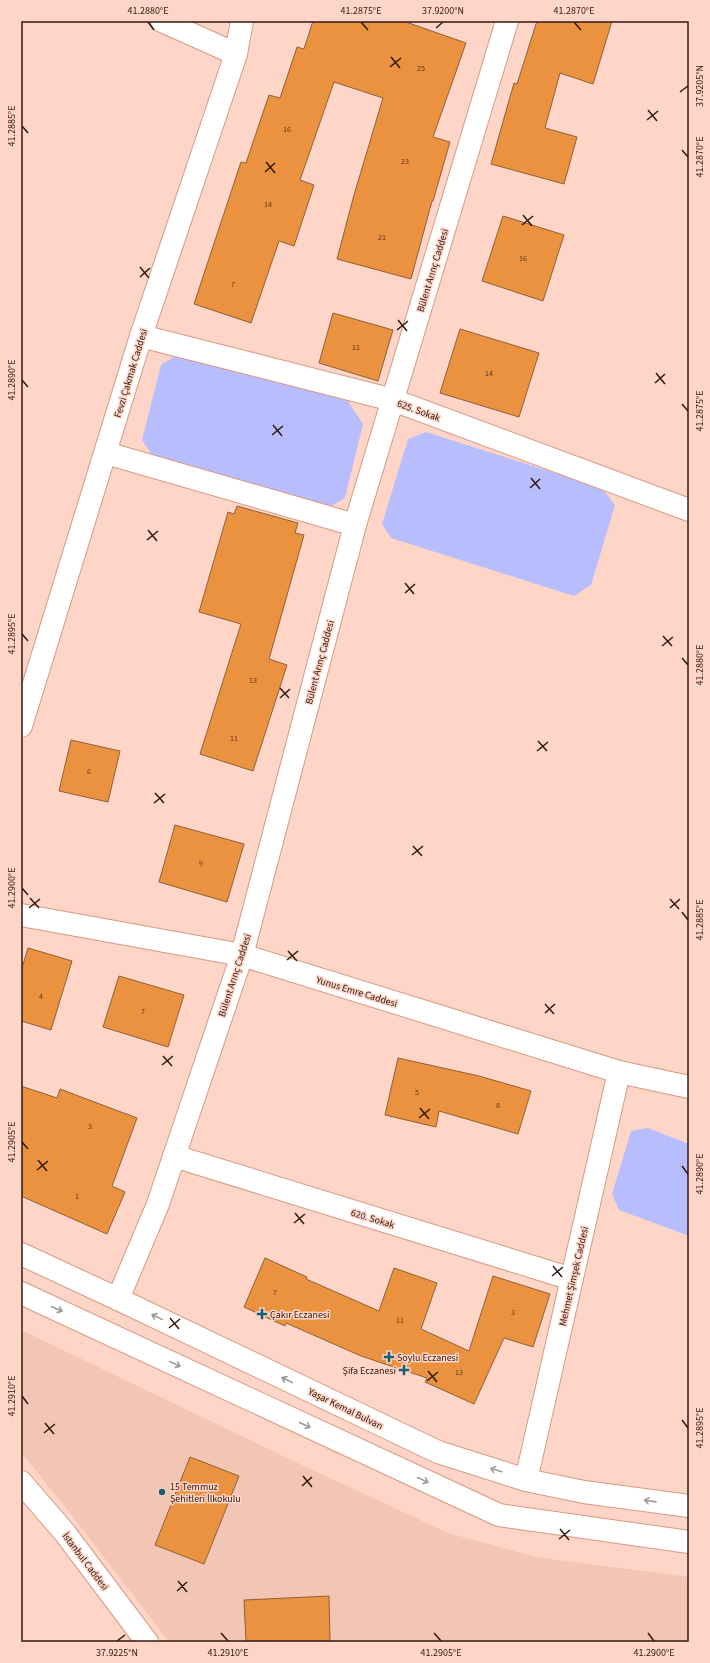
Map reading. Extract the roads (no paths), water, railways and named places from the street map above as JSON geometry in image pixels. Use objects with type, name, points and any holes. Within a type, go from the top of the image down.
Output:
[{"type":"street","points":[[162,21],[236,54]]},
{"type":"street","name":"Fevzi Çakmak Caddesi","points":[[21,726],[141,336],[236,54],[242,21]]},
{"type":"street","name":"Bülent Arınç Caddesi","points":[[118,1299],[158,1204],[242,955],[355,525],[507,21]]},
{"type":"street","name":"625. Sokak","points":[[141,336],[393,400],[689,510]]},
{"type":"street","points":[[106,453],[355,525]]},
{"type":"street","name":"Yunus Emre Caddesi","points":[[21,915],[242,955],[620,1072],[689,1087]]},
{"type":"street","name":"Mehmet Şimşek Caddesi","points":[[526,1480],[620,1072]]},
{"type":"street","name":"620. Sokak","points":[[174,1156],[572,1279]]},
{"type":"street","name":"Yaşar Kemal Bulvarı","points":[[21,1254],[438,1452],[526,1480],[584,1492],[689,1506]]},
{"type":"street","points":[[21,1293],[499,1515],[689,1542]]},
{"type":"street","name":"İstanbul Caddesi","points":[[21,1482],[64,1533],[147,1642]]},
{"type":"place","name":"Çakır Eczanesi","points":[[262,1314]]},
{"type":"place","name":"Soylu Eczanesi","points":[[389,1357]]},
{"type":"place","name":"Şifa Eczanesi","points":[[404,1370]]},
{"type":"place","name":"15 Temmuz Şehitleri İlkokulu","points":[[162,1492]]}]
